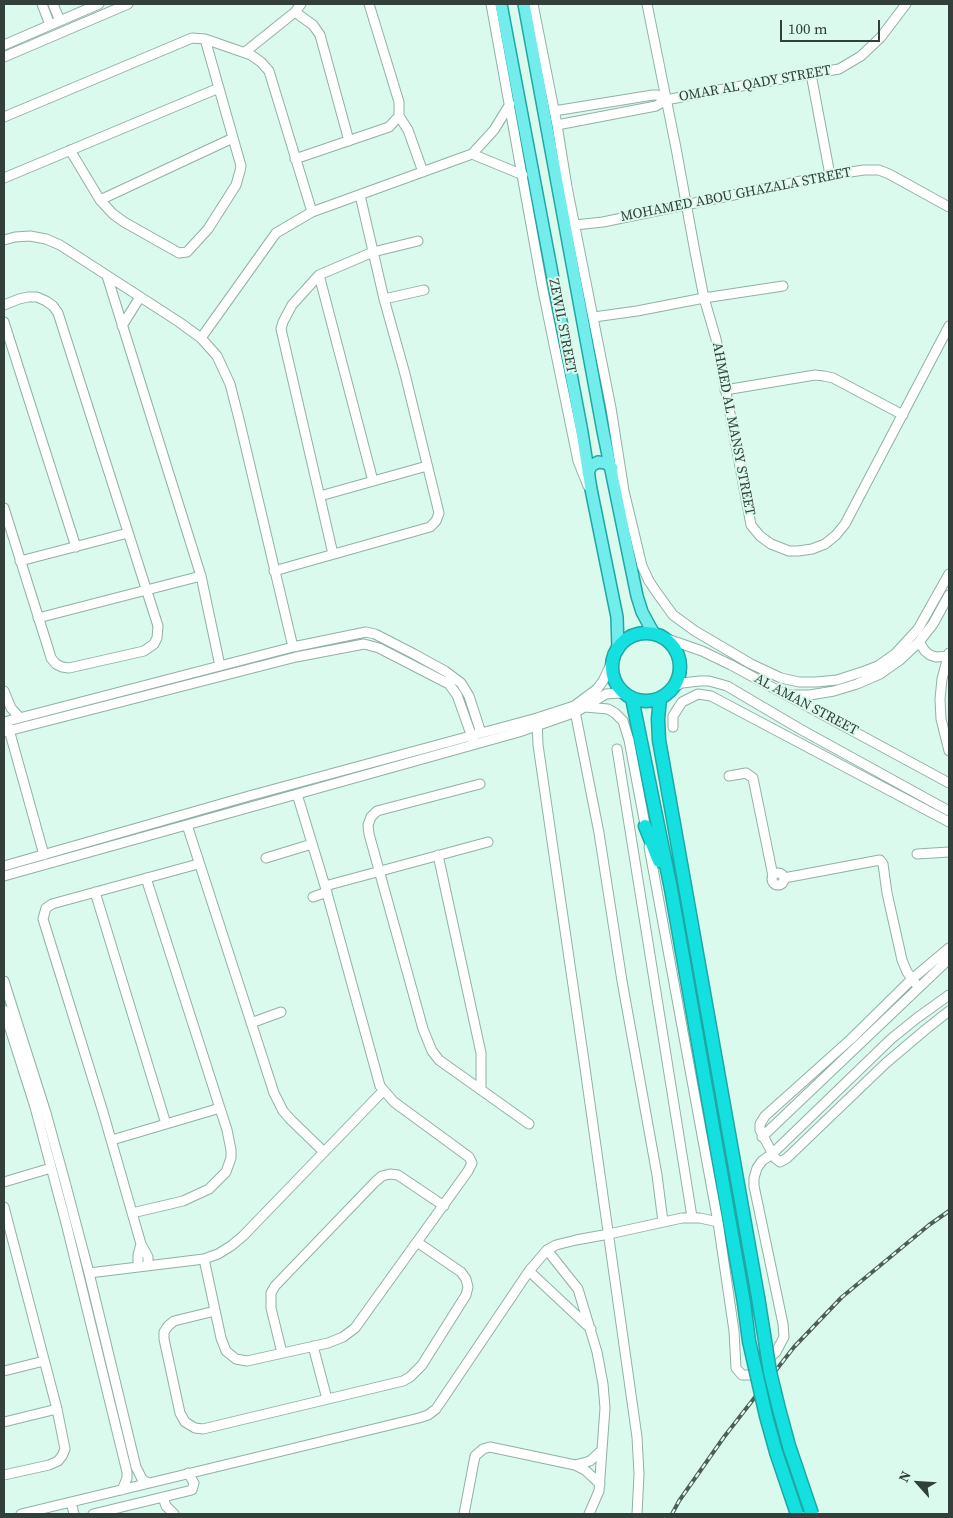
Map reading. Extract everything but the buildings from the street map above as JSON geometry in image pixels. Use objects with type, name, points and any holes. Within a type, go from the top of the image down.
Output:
[{"type":"highway","points":[[629,696],[646,701],[660,698],[674,687],[679,673],[679,658],[672,645],[657,635],[636,635],[626,640],[615,655],[614,679],[629,696],[671,889],[755,1369],[776,1452],[797,1514]]},
{"type":"highway","points":[[660,698],[659,740],[769,1363],[779,1410],[812,1514]]},
{"type":"highway","points":[[645,826],[671,889]]},
{"type":"main road","name":"ZEWIL STREET","points":[[501,4],[582,432],[588,473],[617,617],[615,655]]},
{"type":"main road","name":"ZEWIL STREET","points":[[524,4],[563,189],[604,431],[637,596],[642,612],[657,635]]},
{"type":"main road","points":[[543,291],[555,288]]},
{"type":"main road","points":[[582,432],[591,437],[598,436],[604,431]]},
{"type":"main road","points":[[588,473],[592,466],[598,462],[606,463],[612,468]]},
{"type":"street","points":[[42,4],[50,25]]},
{"type":"street","points":[[53,4],[60,21]]},
{"type":"street","points":[[99,4],[4,45],[6,56],[108,8],[128,4]]},
{"type":"street","points":[[245,52],[295,12],[301,4]]},
{"type":"street","points":[[369,4],[399,102],[399,116],[408,130],[423,172]]},
{"type":"street","points":[[491,4],[543,291],[578,461],[587,485],[591,488]]},
{"type":"street","points":[[533,4],[557,125],[563,189],[575,225],[594,316],[624,491],[640,558],[649,581],[673,615],[695,631],[751,664],[781,678],[799,682],[837,680],[878,666],[896,654],[910,639],[932,606],[949,574]]},
{"type":"street","name":"AHMED AL MANSY STREET","points":[[647,4],[704,298],[716,339],[751,526],[760,536],[771,544],[789,551],[812,549],[825,544],[836,535],[845,524],[949,326]]},
{"type":"street","name":"OMAR AL QADY STREET","points":[[557,125],[656,106],[666,100],[839,69],[860,56],[881,37],[906,4]]},
{"type":"street","points":[[295,12],[313,25],[320,35],[349,141]]},
{"type":"street","points":[[4,117],[192,38],[206,38],[257,58],[269,71],[312,212]]},
{"type":"street","points":[[70,150],[100,200],[113,214],[179,253],[184,253],[205,233],[238,181],[241,166],[206,38]]},
{"type":"street","points":[[811,74],[830,175]]},
{"type":"street","points":[[4,178],[219,88]]},
{"type":"street","name":"OMAR AL QADY STREET","points":[[554,111],[653,95],[666,100]]},
{"type":"street","points":[[201,338],[272,237],[280,230],[312,212],[472,154],[494,130],[510,104]]},
{"type":"street","points":[[295,159],[390,127],[399,116]]},
{"type":"street","points":[[100,200],[233,138]]},
{"type":"street","points":[[472,154],[523,175]]},
{"type":"street","name":"MOHAMED ABOU GHAZALA STREET","points":[[575,225],[603,222],[850,171],[879,170],[949,206]]},
{"type":"street","points":[[274,571],[430,526],[439,513],[384,299],[360,195]]},
{"type":"street","points":[[4,240],[23,236],[46,239],[60,245],[201,338],[217,356],[230,384],[293,647]]},
{"type":"street","points":[[333,554],[281,328],[285,316],[292,305],[319,276],[373,252],[418,241]]},
{"type":"street","points":[[107,276],[201,576],[220,666]]},
{"type":"street","points":[[319,276],[373,481]]},
{"type":"street","points":[[594,316],[637,311],[704,298],[783,286]]},
{"type":"street","points":[[384,299],[424,290]]},
{"type":"street","points":[[122,326],[140,297]]},
{"type":"street","points":[[4,305],[19,299],[37,298],[46,301],[58,313],[146,590],[158,632],[154,644],[144,651],[69,668],[62,667],[51,658],[4,508]]},
{"type":"street","points":[[4,322],[76,547]]},
{"type":"street","points":[[725,390],[815,375],[824,376],[833,378],[903,415]]},
{"type":"street","points":[[320,496],[427,466]]},
{"type":"street","points":[[20,561],[128,533]]},
{"type":"street","points":[[38,618],[201,576]]},
{"type":"street","points":[[786,695],[810,695],[834,691],[880,674],[900,660],[919,642],[933,624],[949,595]]},
{"type":"street","points":[[6,727],[20,718],[293,647],[366,632],[375,634],[414,654],[461,683],[469,696],[481,733]]},
{"type":"street","name":"AL AMAN STREET","points":[[657,635],[717,658],[949,782]]},
{"type":"street","points":[[919,642],[930,655],[936,657],[948,654],[942,679],[940,699],[941,719],[949,751]]},
{"type":"street","points":[[6,727],[122,702],[296,657],[357,644],[372,645],[441,680],[454,689],[473,740]]},
{"type":"street","points":[[409,663],[414,654]]},
{"type":"street","points":[[575,709],[597,689],[607,674],[615,655]]},
{"type":"street","points":[[776,689],[781,678]]},
{"type":"street","name":"AL AMAN STREET","points":[[674,687],[700,681],[709,681],[727,686],[800,729],[949,811]]},
{"type":"street","points":[[120,692],[122,702]]},
{"type":"street","points":[[585,707],[606,694],[619,693],[629,696]]},
{"type":"street","points":[[4,694],[11,708],[20,718]]},
{"type":"street","points":[[673,727],[673,716],[682,702],[698,694],[711,696],[949,822]]},
{"type":"street","points":[[4,866],[249,796],[518,728],[575,709],[585,707],[608,709],[615,712],[623,721],[630,740],[718,1222],[734,1331],[736,1368],[739,1373],[747,1376],[751,1375],[776,1352],[784,1337],[783,1324],[754,1186],[757,1168],[762,1161],[772,1154],[891,1039],[949,995]]},
{"type":"street","points":[[575,709],[599,833],[622,981],[657,1175],[663,1222]]},
{"type":"street","points":[[538,722],[538,745],[637,1437],[639,1474],[637,1514]]},
{"type":"street","points":[[6,727],[44,855]]},
{"type":"street","points":[[4,876],[394,768],[473,740],[481,733],[518,728]]},
{"type":"street","points":[[617,749],[692,1217]]},
{"type":"street","points":[[729,776],[746,773],[753,778],[773,882],[776,885],[783,883],[784,878],[880,860],[883,864],[887,893],[902,960],[907,972],[919,987]]},
{"type":"street","points":[[480,784],[377,811],[371,817],[368,826],[426,1040],[439,1060],[528,1124]]},
{"type":"street","points":[[204,1259],[221,1338],[226,1350],[236,1359],[247,1361],[343,1337],[355,1328],[444,1206],[472,1163],[471,1160],[394,1102],[383,1091],[377,1079],[326,889],[297,794]]},
{"type":"street","points":[[249,796],[252,806]]},
{"type":"street","points":[[187,825],[198,864],[278,1102],[290,1119],[324,1152]]},
{"type":"street","points":[[313,897],[326,889],[379,872],[488,842]]},
{"type":"street","points":[[266,858],[312,844]]},
{"type":"street","points":[[917,854],[949,852]]},
{"type":"street","points":[[438,856],[481,1053],[481,1090]]},
{"type":"street","points":[[148,1266],[146,1252],[141,1244],[112,1140],[43,919],[46,908],[52,904],[198,864]]},
{"type":"street","points":[[132,1213],[192,1198],[209,1189],[222,1178],[229,1165],[232,1150],[146,878]]},
{"type":"street","points":[[95,892],[166,1124]]},
{"type":"street","points":[[937,1004],[947,1013],[886,1063],[787,1158],[780,1162],[777,1161],[762,1137],[760,1124],[768,1112],[851,1039],[912,979],[949,948]]},
{"type":"street","points":[[762,1137],[949,959]]},
{"type":"street","points":[[4,981],[51,1168],[89,1273],[138,1474],[148,1483]]},
{"type":"street","points":[[4,1010],[20,1044],[46,1113],[124,1460],[127,1478],[122,1490]]},
{"type":"street","points":[[251,1023],[281,1012]]},
{"type":"street","points":[[89,1273],[204,1259],[218,1254],[231,1246],[383,1091]]},
{"type":"street","points":[[112,1140],[220,1108]]},
{"type":"street","points":[[4,1182],[51,1168]]},
{"type":"street","points":[[282,1353],[270,1308],[271,1293],[275,1286],[382,1176],[398,1175],[444,1206]]},
{"type":"street","points":[[4,1207],[8,1240],[44,1361],[57,1409],[65,1449],[58,1461],[49,1465],[4,1475]]},
{"type":"street","points":[[21,1514],[428,1415],[439,1404],[529,1270],[547,1250],[556,1245],[576,1240],[692,1217],[718,1222]]},
{"type":"street","points":[[215,1311],[174,1321],[164,1332],[180,1413],[186,1422],[195,1428],[203,1429],[403,1381],[422,1365],[466,1296],[468,1287],[466,1279],[461,1272],[417,1242]]},
{"type":"street","points":[[138,1267],[138,1255],[141,1244]]},
{"type":"street","points":[[547,1250],[578,1289],[591,1329],[603,1384],[605,1408],[600,1484],[595,1503],[589,1514]]},
{"type":"street","points":[[529,1270],[591,1329]]},
{"type":"street","points":[[312,1346],[327,1399]]},
{"type":"street","points":[[100,1360],[110,1358]]},
{"type":"street","points":[[4,1371],[44,1361]]},
{"type":"street","points":[[4,1422],[57,1409]]},
{"type":"street","points":[[464,1514],[475,1456],[483,1449],[490,1447],[575,1465],[585,1470],[600,1484]]},
{"type":"street","points":[[575,1465],[590,1461],[602,1450]]},
{"type":"street","points":[[124,1460],[134,1458]]},
{"type":"street","points":[[93,1514],[192,1490],[193,1479],[188,1473]]},
{"type":"street","points":[[162,1497],[166,1506],[174,1514]]},
{"type":"street","points":[[72,1502],[74,1514]]},
{"type":"railway","points":[[672,1514],[724,1437],[794,1347],[842,1297],[929,1225],[949,1211]]}]
